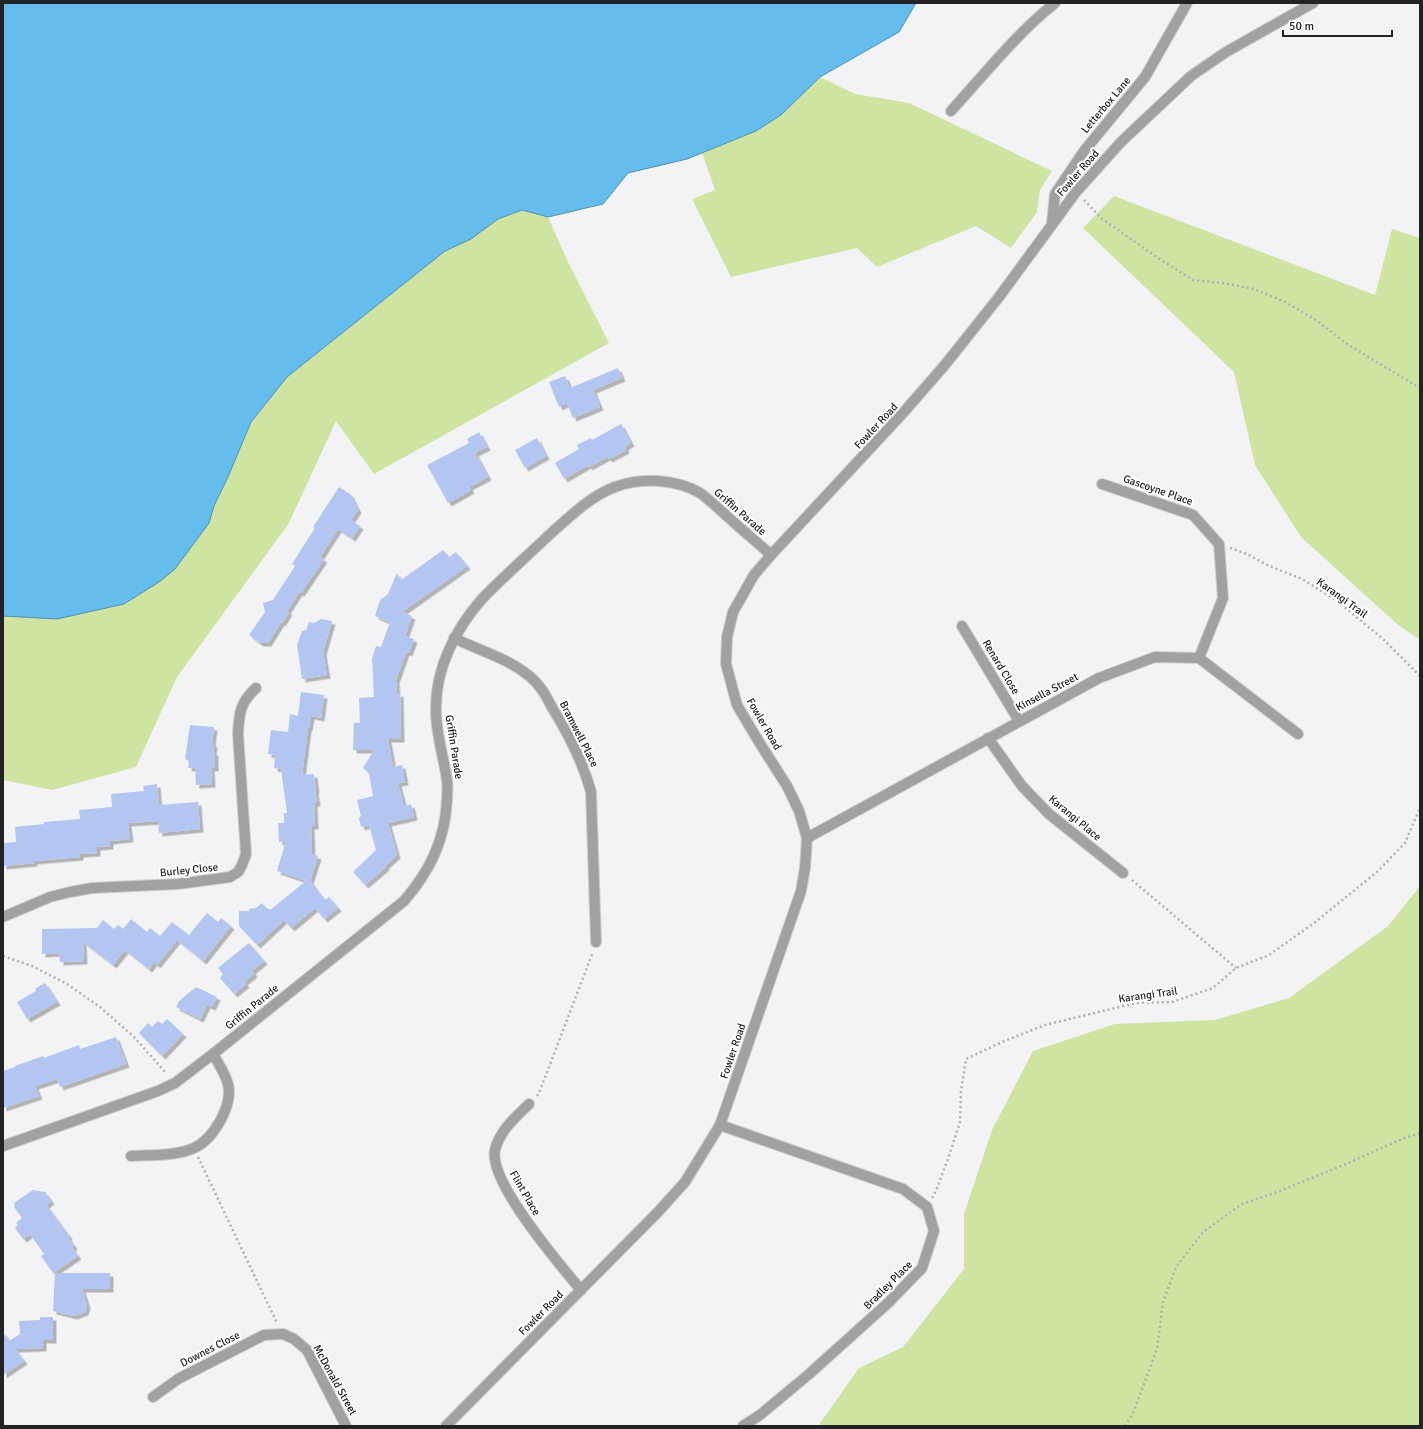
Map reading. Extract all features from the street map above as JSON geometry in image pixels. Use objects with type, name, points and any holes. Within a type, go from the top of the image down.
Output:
[{"type":"street","points":[[950,111],[1043,13],[1055,3]]},
{"type":"street","name":"Letterbox Lane","points":[[1052,224],[1055,194],[1084,152],[1145,77],[1187,3]]},
{"type":"street","name":"Fowler Road","points":[[446,1426],[658,1212],[685,1182],[720,1125],[801,891],[806,868],[807,838],[799,811],[787,786],[737,705],[726,664],[727,637],[733,612],[754,575],[893,425],[944,366],[999,297],[1076,192],[1121,142],[1191,76],[1226,52],[1313,3]]},
{"type":"street","name":"Griffin Parade","points":[[3,1146],[158,1091],[175,1083],[404,901],[425,874],[438,848],[443,830],[448,783],[440,749],[436,707],[443,664],[454,638],[468,615],[481,600],[559,527],[599,495],[614,487],[632,482],[643,481],[674,484],[686,487],[711,501],[771,555]]},
{"type":"street","name":"Gascoyne Place","points":[[1102,484],[1193,515],[1219,544]]},
{"type":"street","points":[[1219,544],[1223,598],[1199,658],[1298,734]]},
{"type":"street","name":"Renard Close","points":[[962,626],[1019,721]]},
{"type":"street","name":"Bramwell Place","points":[[454,638],[507,662],[528,675],[537,683],[576,750],[591,792],[596,942]]},
{"type":"street","name":"Kinsella Street","points":[[807,838],[1099,678],[1155,657],[1199,658]]},
{"type":"street","name":"Burley Close","points":[[3,917],[50,897],[70,892],[92,888],[178,884],[219,880],[230,877],[238,872],[246,854],[238,734],[239,718],[243,703],[256,688]]},
{"type":"street","name":"Karangi Place","points":[[988,738],[1022,786],[1049,814],[1123,873]]},
{"type":"street","points":[[131,1156],[161,1155],[194,1148],[204,1142],[210,1135],[228,1103],[229,1093],[228,1084],[213,1054]]},
{"type":"street","name":"Flint Place","points":[[529,1104],[503,1130],[495,1150],[495,1162],[506,1187],[528,1223],[547,1251],[581,1290]]},
{"type":"street","points":[[720,1125],[903,1189],[927,1207]]},
{"type":"street","name":"Bradley Place","points":[[743,1426],[760,1415],[808,1376],[888,1303],[922,1268],[934,1231],[927,1207]]},
{"type":"street","name":"Downes Close","points":[[153,1397],[178,1379],[264,1335],[283,1334]]},
{"type":"street","name":"McDonald Street","points":[[283,1334],[294,1339],[307,1350],[346,1426]]},
{"type":"path","points":[[1076,192],[1101,218],[1158,258],[1193,280],[1223,283],[1254,289],[1285,302],[1316,320],[1347,344],[1420,388]]},
{"type":"path","name":"Karangi Trail","points":[[1219,544],[1247,554],[1269,566],[1302,579],[1336,600],[1383,639],[1420,676]]},
{"type":"path","name":"Karangi Trail","points":[[927,1207],[936,1191],[960,1122],[961,1091],[966,1059],[1002,1042],[1046,1025],[1136,1003],[1172,1002],[1213,988],[1236,968],[1269,955],[1314,923],[1377,872],[1405,843],[1420,808]]},
{"type":"path","points":[[1123,873],[1236,968]]},
{"type":"path","points":[[529,1104],[539,1093],[596,942]]},
{"type":"path","points":[[3,956],[32,966],[67,984],[100,1007],[134,1037],[175,1083]]},
{"type":"path","points":[[1125,1426],[1134,1411],[1157,1349],[1163,1302],[1176,1267],[1203,1232],[1242,1204],[1280,1191],[1402,1139],[1420,1133]]},
{"type":"path","points":[[194,1148],[283,1334]]},
{"type":"green space","points":[[820,77],[855,94],[909,103],[1052,171],[1040,190],[1037,212],[1011,248],[976,226],[877,267],[857,248],[731,277],[692,199],[715,190],[702,153],[756,131],[781,115]]},
{"type":"green space","points":[[1114,196],[1375,295],[1392,229],[1420,238],[1420,640],[1397,624],[1301,537],[1255,465],[1234,372],[1083,228]]},
{"type":"green space","points":[[522,210],[548,217],[568,262],[609,343],[374,474],[336,421],[289,523],[177,677],[136,767],[52,790],[3,780],[3,616],[57,619],[209,523],[214,506],[251,422],[287,377],[445,251],[471,239],[498,219]]},
{"type":"green space","points":[[1420,886],[1420,1426],[818,1426],[859,1368],[903,1347],[964,1269],[964,1214],[992,1130],[1033,1051],[1115,1024],[1215,1020],[1289,998],[1388,926]]},
{"type":"water","points":[[3,3],[916,3],[899,32],[820,77],[781,115],[756,131],[687,159],[628,173],[603,204],[548,217],[522,210],[498,219],[471,239],[445,251],[287,377],[251,422],[214,506],[209,523],[175,569],[159,582],[124,604],[57,619],[3,616]]},
{"type":"building","points":[[618,368],[622,378],[593,390],[600,407],[573,418],[567,403],[559,407],[549,382],[565,376],[570,388]]},
{"type":"building","points":[[621,424],[631,443],[625,447],[626,450],[609,459],[607,457],[589,467],[588,465],[564,479],[555,463],[579,449],[577,445],[591,438],[592,440]]},
{"type":"building","points":[[479,432],[487,447],[475,453],[488,477],[469,487],[471,490],[448,503],[427,465],[469,443],[467,439]]},
{"type":"building","points":[[537,438],[546,456],[525,468],[515,450]]},
{"type":"building","points":[[339,487],[350,494],[358,510],[351,520],[360,526],[352,538],[338,529],[320,557],[324,559],[301,593],[299,592],[287,611],[289,612],[282,623],[281,622],[268,643],[260,643],[249,635],[265,612],[263,603],[273,600],[295,566],[292,564],[315,528],[313,527]]},
{"type":"building","points":[[443,550],[449,557],[456,552],[467,566],[402,612],[412,616],[405,636],[414,639],[409,653],[406,652],[396,680],[397,694],[400,693],[401,739],[388,739],[393,767],[402,765],[405,782],[398,783],[404,806],[411,804],[414,817],[388,823],[397,855],[385,866],[386,867],[365,885],[353,872],[376,850],[369,825],[361,827],[359,818],[361,816],[357,800],[373,796],[369,773],[363,768],[374,750],[353,750],[354,723],[360,723],[359,698],[374,697],[372,659],[376,646],[381,647],[390,622],[375,616],[380,600],[388,594],[397,573],[401,580]]},
{"type":"building","points":[[321,619],[332,621],[323,652],[327,675],[302,679],[297,645],[302,631],[306,630],[309,622],[314,623]]},
{"type":"building","points":[[301,692],[324,695],[321,718],[311,716],[302,775],[314,774],[317,803],[314,803],[315,826],[311,826],[312,854],[318,856],[310,881],[325,900],[329,897],[338,908],[324,919],[315,908],[291,928],[284,920],[257,945],[239,926],[239,911],[249,911],[249,909],[256,908],[262,903],[267,909],[268,908],[270,910],[306,881],[277,871],[286,841],[279,842],[278,823],[284,823],[284,813],[287,813],[281,769],[274,768],[275,755],[268,754],[271,730],[288,732],[290,714],[298,716]]},
{"type":"building","points":[[190,725],[214,727],[212,743],[214,744],[213,752],[215,752],[215,768],[211,768],[212,784],[196,785],[195,768],[188,768],[189,761],[185,759]]},
{"type":"building","points":[[157,784],[159,805],[198,802],[200,829],[159,833],[158,821],[128,823],[130,839],[110,841],[110,846],[97,847],[97,853],[80,854],[80,857],[34,861],[34,863],[3,866],[3,843],[16,842],[15,827],[44,824],[44,822],[80,819],[79,810],[112,807],[111,794],[144,791],[143,786]]},
{"type":"building","points":[[207,913],[218,922],[221,918],[231,926],[203,961],[177,940],[157,965],[154,962],[149,969],[125,950],[113,965],[83,942],[84,961],[60,962],[59,953],[42,954],[42,929],[97,928],[103,920],[114,929],[118,925],[123,929],[131,919],[147,932],[150,928],[160,936],[172,922],[189,935]]},
{"type":"building","points":[[249,943],[264,961],[252,971],[254,974],[244,982],[246,984],[234,994],[220,978],[223,974],[218,968]]},
{"type":"building","points":[[45,983],[57,1002],[27,1019],[17,1002],[36,991],[35,989]]},
{"type":"building","points":[[196,987],[217,997],[212,1007],[207,1005],[200,1019],[176,1007],[179,1001]]},
{"type":"building","points":[[167,1019],[183,1034],[162,1056],[139,1033],[148,1023],[152,1027],[158,1021],[162,1024]]},
{"type":"building","points":[[116,1037],[126,1064],[60,1087],[57,1079],[35,1086],[39,1096],[3,1108],[3,1071],[43,1056],[44,1058],[79,1045],[80,1049]]},
{"type":"building","points":[[33,1190],[45,1192],[51,1201],[46,1205],[69,1236],[68,1237],[74,1246],[72,1248],[78,1256],[53,1273],[41,1256],[44,1254],[30,1234],[23,1239],[15,1228],[18,1225],[16,1223],[22,1218],[14,1207],[14,1203]]},
{"type":"building","points":[[55,1273],[110,1273],[110,1289],[82,1289],[87,1305],[85,1312],[74,1316],[53,1311]]},
{"type":"building","points":[[40,1317],[53,1317],[53,1340],[43,1340],[43,1348],[15,1349],[24,1361],[3,1375],[3,1332],[9,1341],[20,1334],[19,1321],[40,1320]]}]
